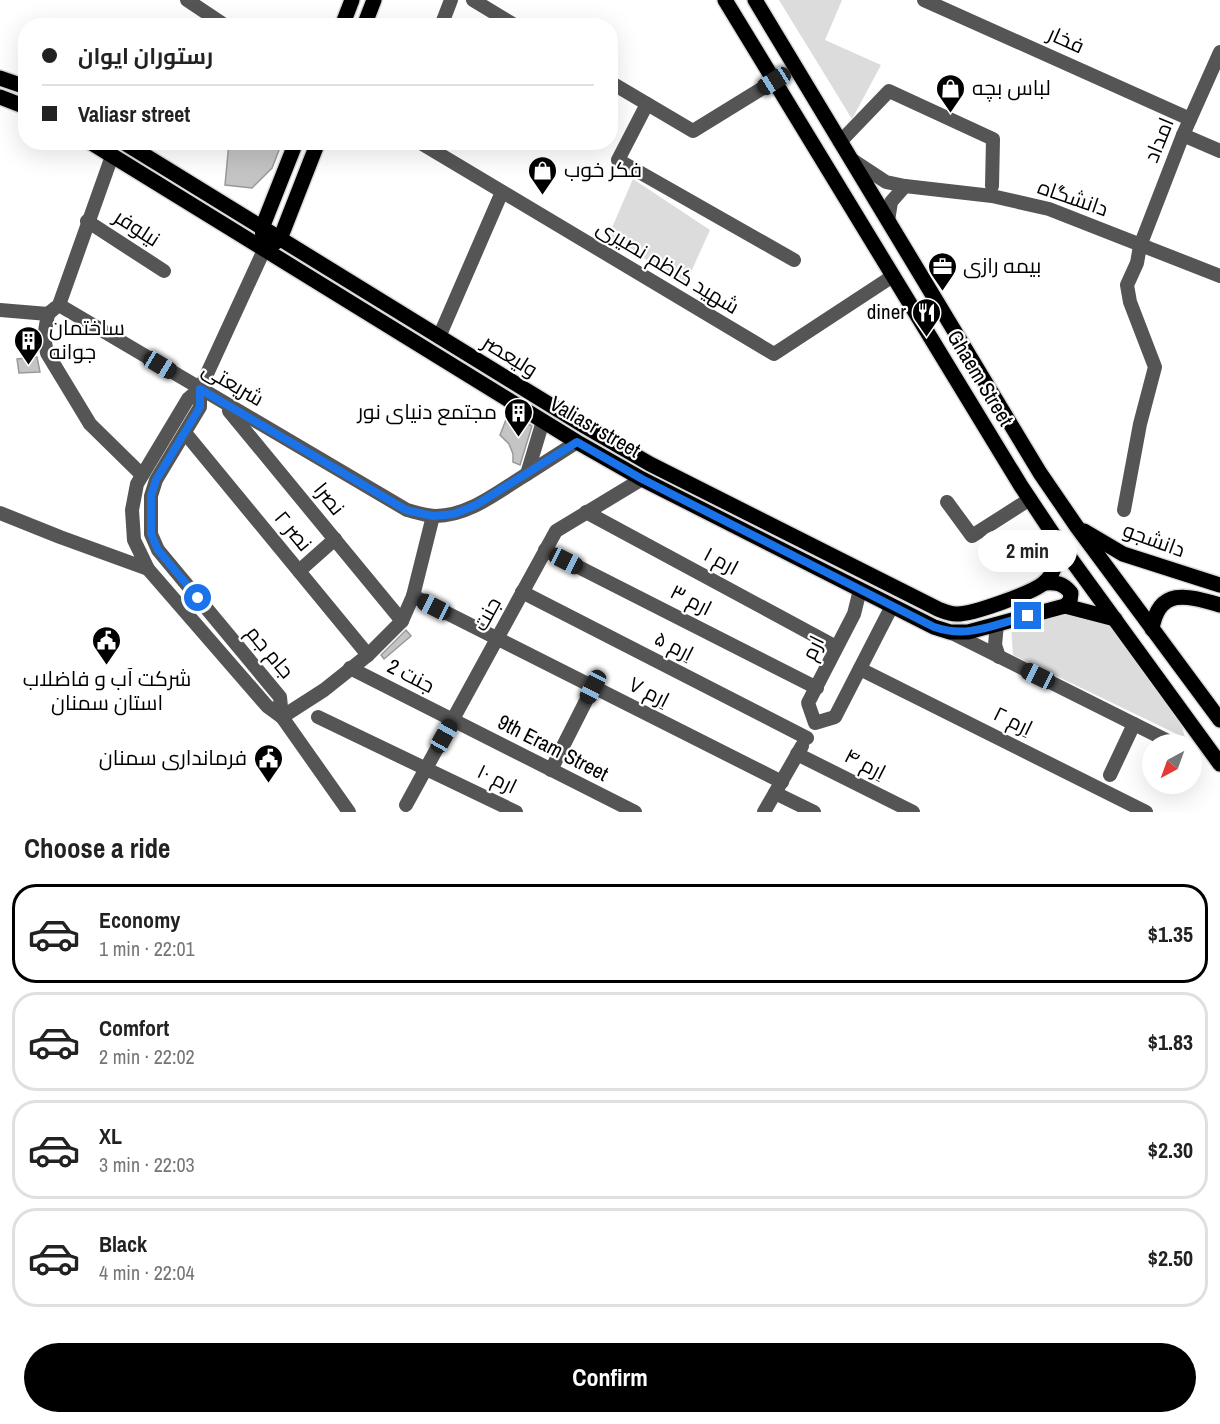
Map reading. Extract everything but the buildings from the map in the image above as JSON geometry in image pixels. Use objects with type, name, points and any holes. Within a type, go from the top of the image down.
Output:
[{"type":"main road","points":[[345,18],[352,0]]},
{"type":"main road","points":[[367,18],[374,0]]},
{"type":"main road","name":"Ghaem Street","points":[[725,0],[1030,499],[1220,764]]},
{"type":"main road","name":"Ghaem Street","points":[[755,0],[1040,473],[1077,527],[1220,720]]},
{"type":"main road","points":[[0,78],[18,84]]},
{"type":"main road","points":[[0,97],[18,104]]},
{"type":"main road","name":"Valiasr street","points":[[103,150],[577,442],[642,479],[934,627],[950,632],[968,632],[1065,606],[1114,619]]},
{"type":"main road","name":"ولیعصر","points":[[136,150],[551,406],[650,464],[938,609],[954,614],[969,613],[998,604],[1044,583]]},
{"type":"main road","points":[[293,150],[262,228],[264,250],[280,239],[315,150]]},
{"type":"main road","points":[[543,421],[551,406]]},
{"type":"main road","points":[[577,442],[586,427]]},
{"type":"main road","name":"دانشجو","points":[[1077,527],[1123,554],[1220,585]]},
{"type":"main road","points":[[1044,583],[1056,566],[1058,540]]},
{"type":"main road","points":[[1044,583],[1057,582],[1066,587],[1071,594],[1070,601],[1065,606]]},
{"type":"main road","points":[[1152,629],[1154,617],[1160,606],[1170,599],[1181,596],[1193,597],[1220,605]]},
{"type":"street","points":[[187,0],[214,18]]},
{"type":"street","points":[[444,18],[451,0]]},
{"type":"street","points":[[473,0],[503,18]]},
{"type":"street","name":"فخار","points":[[924,0],[1190,119]]},
{"type":"street","name":"امداد","points":[[1124,510],[1140,424],[1155,367],[1130,302],[1127,285],[1183,135],[1220,52]]},
{"type":"street","points":[[618,87],[693,131],[774,81]]},
{"type":"street","points":[[840,142],[889,91],[993,139],[992,186]]},
{"type":"street","points":[[647,104],[618,160],[794,260]]},
{"type":"street","points":[[0,106],[18,105]]},
{"type":"street","points":[[1183,135],[1220,151]]},
{"type":"street","name":"شهید کاظم نصیری","points":[[432,150],[774,354],[893,276]]},
{"type":"street","points":[[112,156],[44,337],[47,352],[90,424],[142,475]]},
{"type":"street","name":"دانشگاه","points":[[851,159],[886,182],[992,196],[1049,209],[1220,276]]},
{"type":"street","points":[[888,221],[891,202],[905,186]]},
{"type":"street","points":[[439,337],[502,192]]},
{"type":"street","name":"نیلوفر","points":[[87,221],[164,271]]},
{"type":"street","name":"جام جم","points":[[264,250],[200,389],[200,407],[186,434],[156,480],[151,496],[151,534],[158,550],[280,697],[282,717]]},
{"type":"street","points":[[0,310],[53,310]]},
{"type":"street","name":"شریعتی","points":[[53,310],[200,389],[406,510],[433,516],[454,514],[476,505],[577,442]]},
{"type":"street","name":"جام جم","points":[[200,389],[188,399],[137,484],[132,510],[134,540],[148,569],[267,706],[282,717]]},
{"type":"street","name":"نصرا","points":[[222,403],[402,621]]},
{"type":"street","points":[[527,474],[543,421]]},
{"type":"street","name":"نصر ۲","points":[[186,434],[368,654]]},
{"type":"street","name":"جنت","points":[[406,806],[556,531],[642,479]]},
{"type":"street","points":[[947,502],[972,536],[1030,499]]},
{"type":"street","points":[[0,513],[148,569]]},
{"type":"street","name":"ارم ۱","points":[[586,513],[836,647]]},
{"type":"street","points":[[349,812],[282,717],[324,690],[368,654],[402,621],[413,596],[433,516]]},
{"type":"street","points":[[298,571],[335,540]]},
{"type":"street","name":"ارم ۳","points":[[545,550],[817,688]]},
{"type":"street","name":"ارم","points":[[815,723],[808,704],[854,614],[860,590]]},
{"type":"street","name":"اِرم ۵","points":[[522,592],[807,738]]},
{"type":"street","name":"اِرم ۷","points":[[413,596],[593,687],[779,787],[814,812]]},
{"type":"street","points":[[764,812],[815,723],[835,717],[892,606]]},
{"type":"street","points":[[997,624],[996,645],[999,657]]},
{"type":"street","points":[[950,632],[1155,734]]},
{"type":"street","name":"جنت 2","points":[[350,668],[452,721]]},
{"type":"street","name":"اِرم ۲","points":[[860,669],[1146,812]]},
{"type":"street","points":[[551,770],[593,687]]},
{"type":"street","name":"ارم ۱۰","points":[[318,717],[516,812]]},
{"type":"street","name":"9th Eram Street","points":[[452,721],[635,812]]},
{"type":"street","points":[[1110,775],[1134,723]]},
{"type":"street","name":"اِرم ۴","points":[[797,754],[914,812]]},
{"type":"shaded area","points":[[779,0],[842,0],[825,40],[881,65],[852,119]]},
{"type":"shaded area","points":[[633,179],[710,230],[686,283],[608,237]]},
{"type":"shaded area","points":[[1080,612],[1109,622],[1178,711],[1184,734],[1177,734],[1013,655],[1011,627]]},
{"type":"place","name":"لباس بچه","points":[[951,114]]},
{"type":"place","name":"فکر خوب","points":[[543,196]]},
{"type":"place","name":"بیمه رازی","points":[[942,292]]},
{"type":"place","name":"diner","points":[[927,338]]},
{"type":"place","name":"ساختمان جوانه","points":[[28,366]]},
{"type":"place","name":"مجتمع دنیای نور","points":[[518,438]]},
{"type":"place","name":"شرکت آب و فاضلاب استان سمنان","points":[[107,666]]},
{"type":"place","name":"فرمانداری سمنان","points":[[268,784]]},
{"type":"route","points":[[198,598],[158,550],[151,534],[151,496],[156,480],[186,434],[200,407],[200,389],[406,510],[433,516],[454,514],[476,505],[577,442],[642,479],[934,627],[950,632],[968,632],[1028,616]]}]
